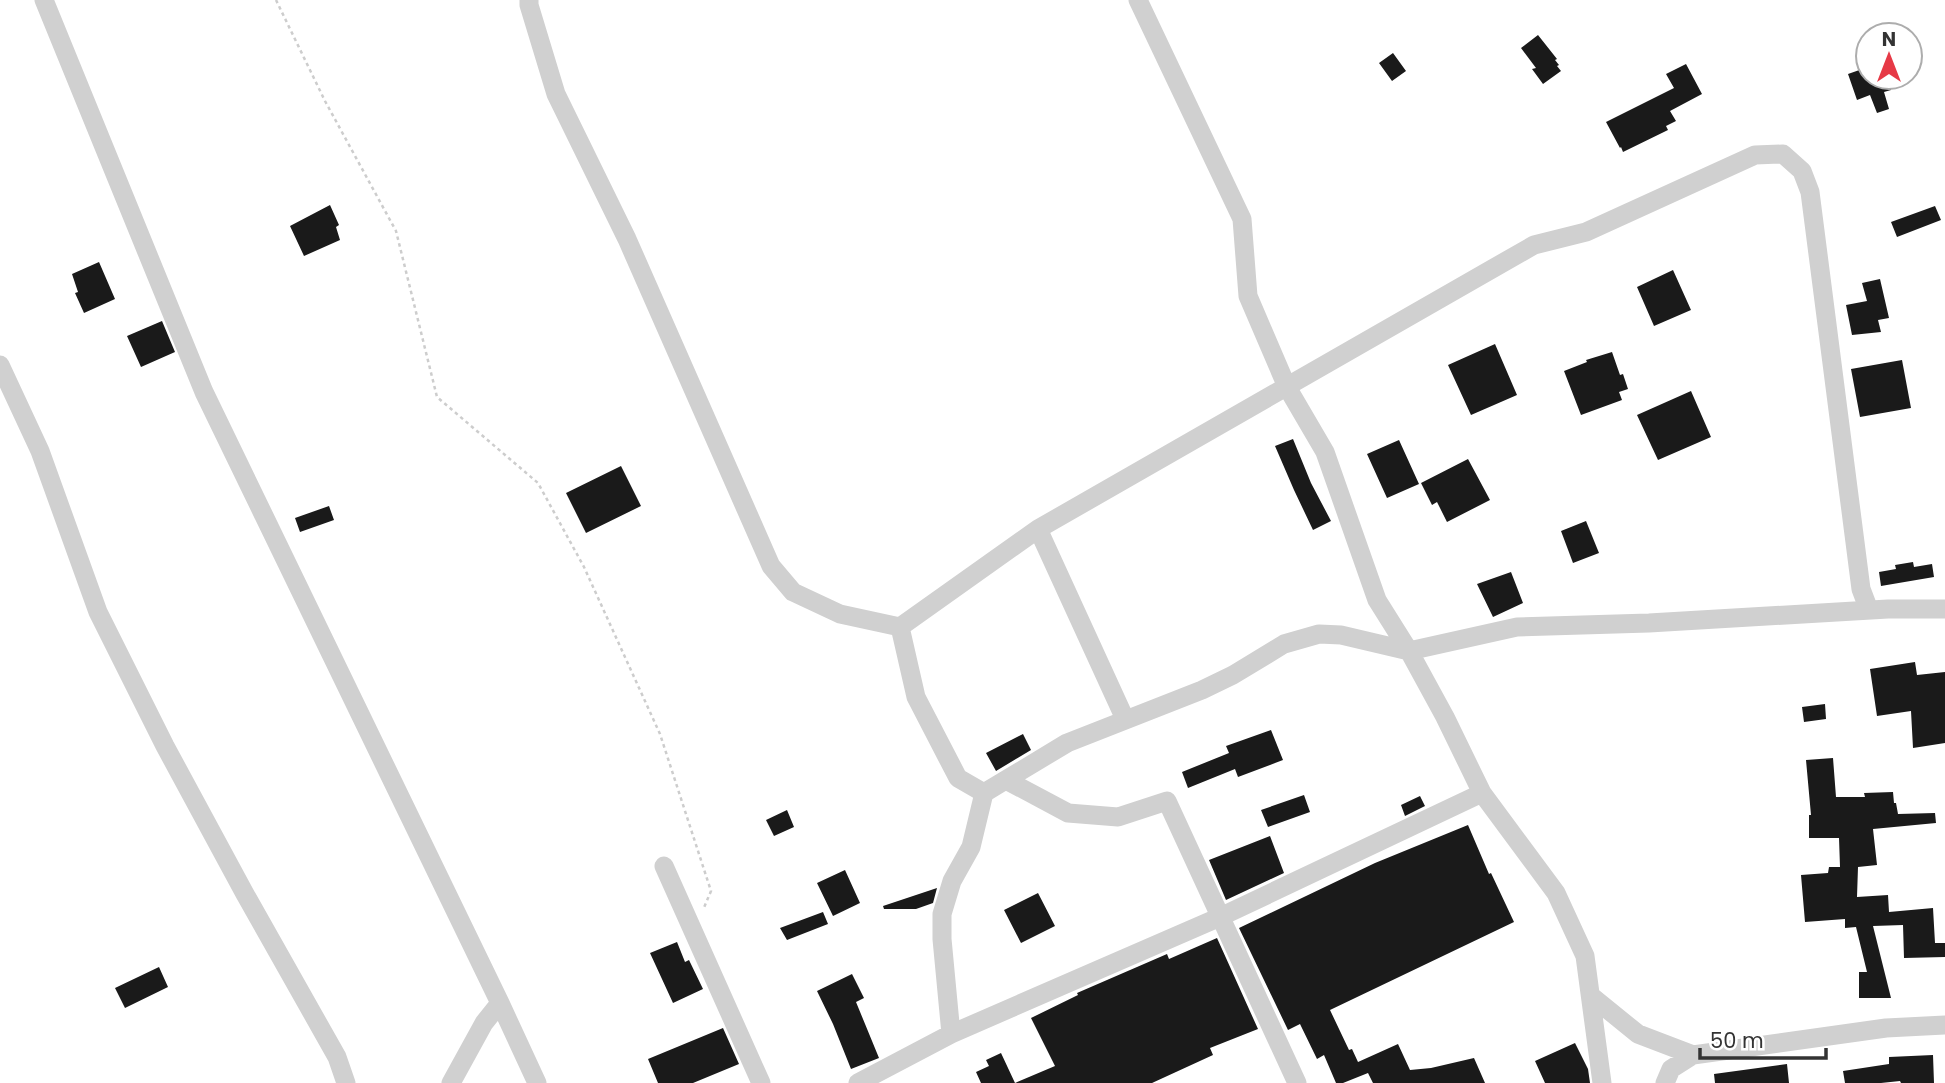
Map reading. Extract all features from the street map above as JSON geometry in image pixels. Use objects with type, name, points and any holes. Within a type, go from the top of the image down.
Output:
[{"type":"street","points":[[44,0],[204,392],[537,1083]]},
{"type":"street","points":[[530,0],[529,5],[556,94],[627,239],[771,566],[793,592],[840,614],[900,626],[1038,529],[1534,245],[1586,232],[1755,155],[1783,153],[1802,171],[1810,192],[1861,589],[1869,610]]},
{"type":"street","points":[[1138,0],[1242,219],[1248,296],[1287,387],[1325,452],[1377,600],[1445,717],[1482,793],[1556,893],[1585,956],[1602,1083]]},
{"type":"street","points":[[0,365],[40,451],[98,612],[177,769],[337,1057],[346,1083]]},
{"type":"street","points":[[1038,529],[1125,719]]},
{"type":"street","points":[[951,1034],[942,914],[952,881],[971,848],[984,793],[1067,743],[1213,685],[1284,644],[1319,634],[1341,635],[1409,651],[1517,627],[1649,624],[1869,610],[1945,609]]},
{"type":"street","points":[[900,626],[916,697],[958,778],[984,793]]},
{"type":"street","points":[[1006,780],[1068,813],[1118,817],[1167,801],[1297,1083]]},
{"type":"street","points":[[858,1083],[951,1034],[1220,917],[1482,793]]},
{"type":"street","points":[[664,866],[761,1083]]},
{"type":"street","points":[[1591,996],[1638,1034],[1693,1055]]},
{"type":"street","points":[[451,1083],[484,1023],[500,1003]]},
{"type":"street","points":[[1665,1083],[1671,1069],[1693,1055],[1886,1028],[1945,1025]]},
{"type":"path","points":[[276,0],[325,101],[396,231],[437,397],[538,484],[584,567],[660,734],[711,891],[695,933]]},
{"type":"building","points":[[1538,35],[1557,59],[1557,66],[1561,71],[1543,84],[1532,69],[1536,68],[1521,48]]},
{"type":"building","points":[[1393,53],[1406,71],[1392,81],[1379,63]]},
{"type":"building","points":[[1686,64],[1702,94],[1670,111],[1676,121],[1666,126],[1668,130],[1623,152],[1606,122],[1674,88],[1666,74]]},
{"type":"building","points":[[1854,72],[1854,91],[1888,91],[1884,92],[1889,109],[1877,113],[1870,95],[1857,100],[1848,74]]},
{"type":"building","points":[[330,205],[339,225],[336,227],[340,240],[304,256],[290,226]]},
{"type":"building","points":[[1935,206],[1941,220],[1897,237],[1891,222]]},
{"type":"building","points":[[99,262],[115,299],[84,313],[75,293],[78,292],[72,274]]},
{"type":"building","points":[[1673,270],[1691,310],[1654,326],[1637,287]]},
{"type":"building","points":[[1880,279],[1889,318],[1878,320],[1881,332],[1852,335],[1846,305],[1867,301],[1862,283]]},
{"type":"building","points":[[162,321],[175,352],[141,367],[127,336]]},
{"type":"building","points":[[1495,344],[1517,395],[1471,415],[1448,365]]},
{"type":"building","points":[[1612,352],[1628,389],[1619,392],[1622,400],[1581,415],[1564,371],[1587,362],[1586,360]]},
{"type":"building","points":[[1902,360],[1911,408],[1860,417],[1851,369]]},
{"type":"building","points":[[1691,391],[1711,437],[1658,460],[1637,415]]},
{"type":"building","points":[[1293,439],[1311,483],[1331,521],[1313,530],[1275,446]]},
{"type":"building","points":[[1399,440],[1419,484],[1387,498],[1367,454]]},
{"type":"building","points":[[1468,459],[1490,500],[1447,522],[1437,502],[1432,505],[1421,483]]},
{"type":"building","points":[[621,466],[641,506],[586,533],[566,493]]},
{"type":"building","points":[[329,506],[334,520],[300,532],[295,518]]},
{"type":"building","points":[[1586,521],[1599,553],[1573,563],[1561,531]]},
{"type":"building","points":[[1913,562],[1914,567],[1932,564],[1934,577],[1881,586],[1879,572],[1896,569],[1895,565]]},
{"type":"building","points":[[1511,572],[1523,603],[1493,617],[1477,584]]},
{"type":"building","points":[[1915,662],[1917,675],[1945,672],[1945,743],[1913,748],[1911,711],[1877,716],[1870,669]]},
{"type":"building","points":[[1825,704],[1826,719],[1804,722],[1802,707]]},
{"type":"building","points":[[1271,730],[1283,760],[1238,777],[1235,769],[1188,788],[1182,772],[1229,753],[1226,746]]},
{"type":"building","points":[[1023,734],[1031,750],[996,771],[986,753]]},
{"type":"building","points":[[1833,758],[1836,797],[1865,797],[1864,793],[1893,792],[1898,814],[1935,813],[1936,823],[1873,829],[1877,865],[1858,867],[1857,897],[1888,895],[1889,912],[1933,908],[1935,943],[1945,943],[1945,957],[1904,958],[1903,925],[1873,926],[1891,998],[1859,998],[1859,972],[1867,972],[1856,927],[1845,928],[1845,919],[1805,922],[1801,875],[1828,873],[1829,867],[1840,867],[1839,838],[1809,838],[1811,815],[1806,760]]},
{"type":"building","points":[[1304,795],[1310,812],[1268,827],[1261,810]]},
{"type":"building","points":[[1420,796],[1425,806],[1405,816],[1401,805]]},
{"type":"building","points":[[787,810],[794,827],[774,836],[766,820]]},
{"type":"building","points":[[1468,825],[1514,922],[1330,1010],[1349,1050],[1352,1049],[1358,1062],[1398,1044],[1410,1070],[1474,1058],[1485,1083],[1373,1083],[1368,1073],[1336,1083],[1324,1055],[1317,1059],[1300,1024],[1288,1030],[1239,928],[1375,863]]},
{"type":"building","points":[[1270,836],[1284,873],[1226,900],[1209,860]]},
{"type":"building","points":[[845,870],[860,903],[833,916],[817,883]]},
{"type":"building","points":[[937,888],[933,903],[916,909],[884,909],[883,906]]},
{"type":"building","points":[[1038,893],[1055,926],[1021,943],[1004,910]]},
{"type":"building","points":[[823,912],[828,924],[787,940],[780,928]]},
{"type":"building","points":[[1217,938],[1258,1029],[1210,1048],[1213,1055],[1152,1083],[1015,1083],[1055,1066],[1031,1018],[1078,995],[1077,993],[1167,954],[1169,959]]},
{"type":"building","points":[[677,942],[685,962],[689,960],[703,989],[673,1003],[650,953]]},
{"type":"building","points":[[159,967],[168,987],[125,1008],[115,988]]},
{"type":"building","points":[[852,974],[864,998],[856,1002],[879,1058],[851,1069],[817,991]]},
{"type":"building","points":[[723,1028],[739,1064],[693,1083],[658,1083],[648,1059]]},
{"type":"building","points":[[1575,1043],[1588,1069],[1590,1083],[1545,1083],[1535,1061]]},
{"type":"building","points":[[1001,1053],[1015,1083],[981,1083],[976,1072],[989,1066],[986,1060]]},
{"type":"building","points":[[1933,1055],[1934,1083],[1845,1083],[1843,1071],[1889,1064],[1889,1057]]},
{"type":"building","points":[[1787,1064],[1789,1083],[1715,1083],[1714,1074]]}]
